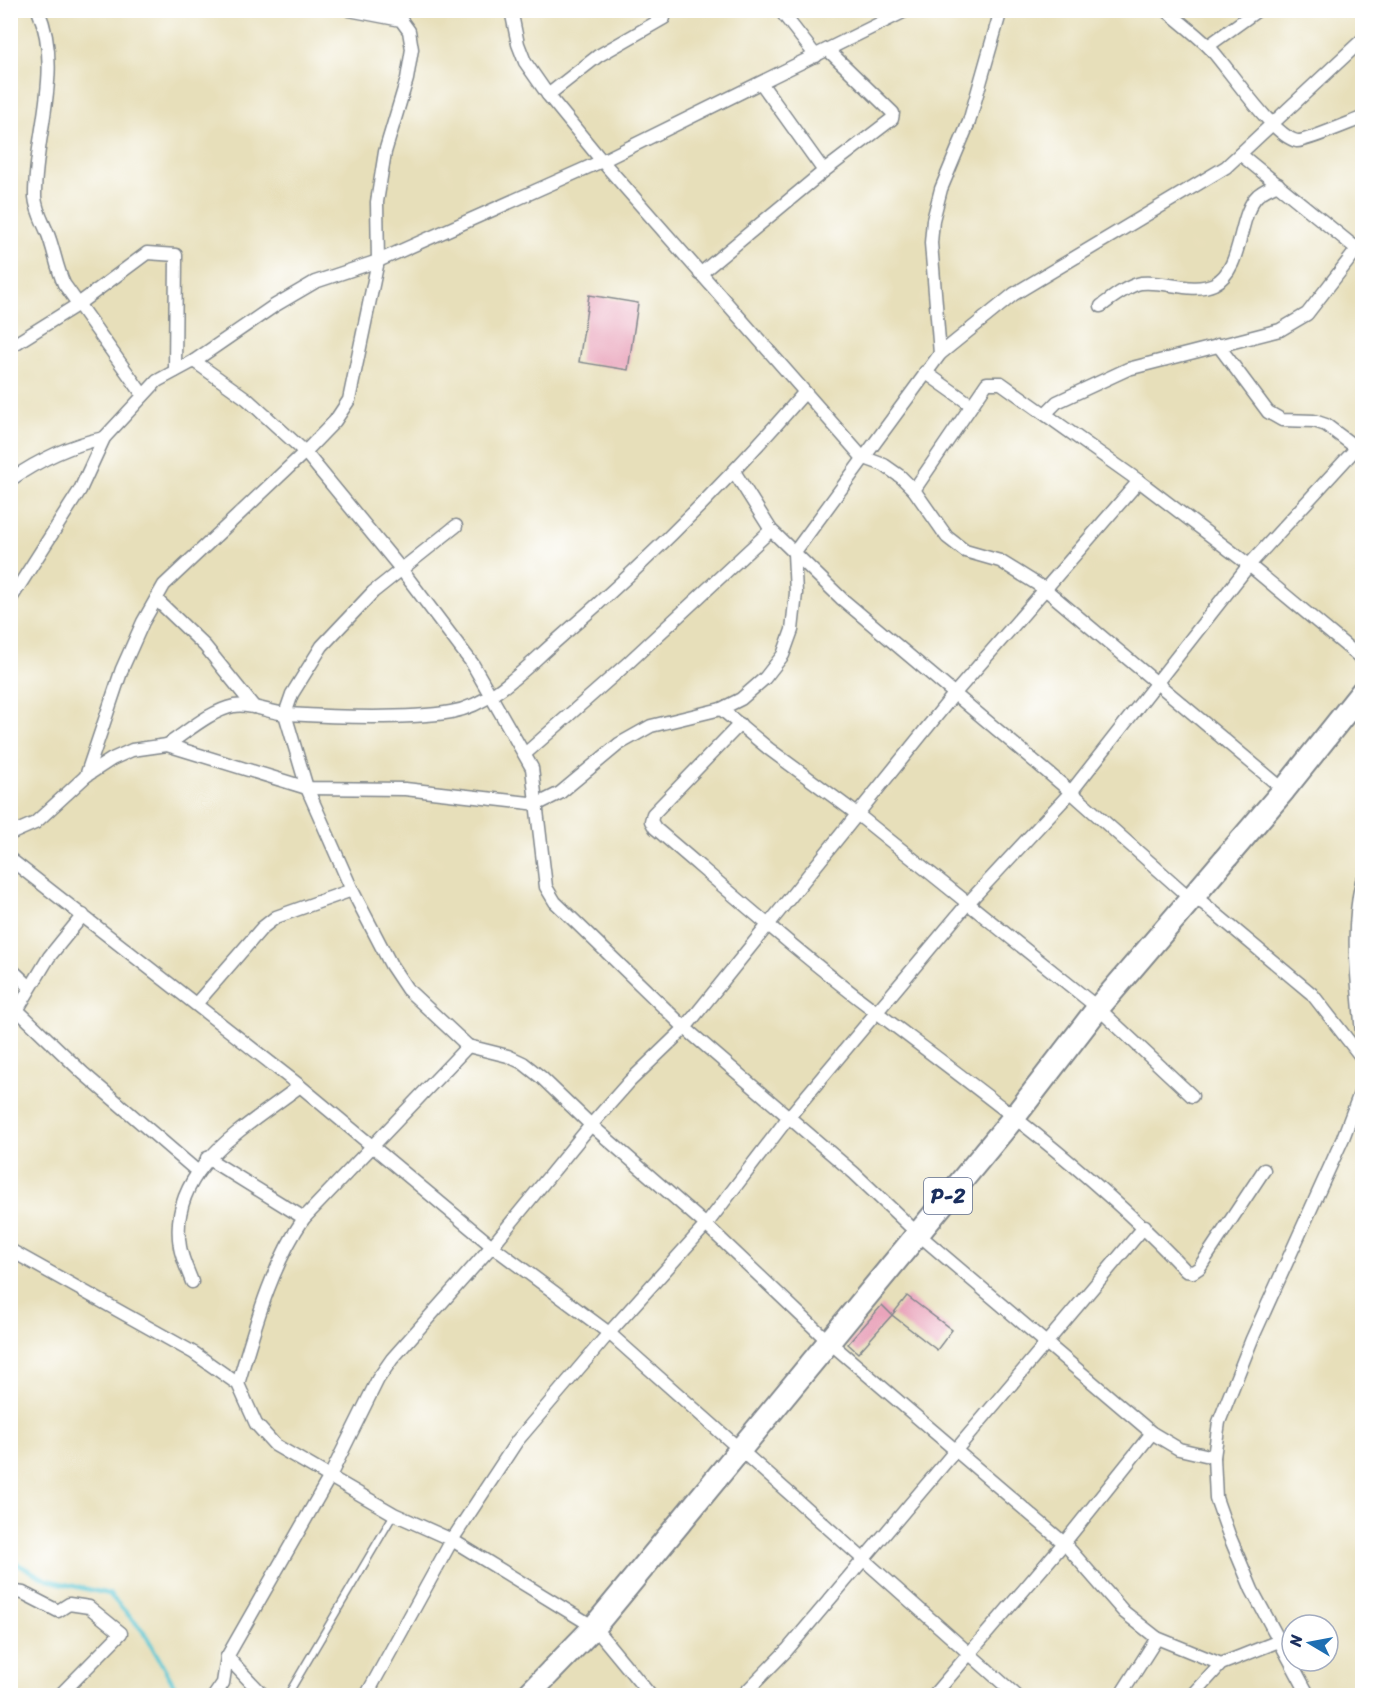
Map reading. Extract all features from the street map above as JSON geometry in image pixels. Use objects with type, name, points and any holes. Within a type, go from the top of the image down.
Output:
[{"type":"highway","name":"P-2","points":[[527,1695],[594,1627],[1015,1116],[1098,1008],[1284,790],[1362,692]]},
{"type":"street","points":[[38,10],[47,34],[48,76],[38,160],[36,208],[48,234],[55,264],[77,305],[143,395]]},
{"type":"street","points":[[86,776],[122,669],[164,585],[305,452],[335,421],[349,400],[378,261],[377,201],[385,152],[407,79],[412,49],[403,15],[349,10]]},
{"type":"street","points":[[780,10],[816,56]]},
{"type":"street","points":[[10,600],[80,490],[104,438],[157,381],[194,361],[274,306],[315,282],[378,261],[602,161],[907,10]]},
{"type":"street","points":[[940,354],[932,243],[933,220],[941,189],[969,122],[1001,10]]},
{"type":"street","points":[[1166,10],[1208,46],[1272,125],[1296,141],[1305,140],[1328,129],[1362,118]]},
{"type":"street","points":[[1208,46],[1258,10]]},
{"type":"street","points":[[514,14],[518,44],[525,62],[548,95],[700,274],[862,457],[884,465],[914,490],[947,537],[965,551],[1000,561],[1045,589],[1284,790]]},
{"type":"street","points":[[548,95],[598,56],[664,18]]},
{"type":"street","points":[[167,745],[307,788],[405,789],[538,804],[560,793],[619,744],[651,726],[721,709],[741,699],[757,685],[783,655],[792,630],[796,593],[794,553],[862,457],[940,354],[1014,294],[1200,184],[1240,154],[1362,40]]},
{"type":"street","points":[[700,274],[824,171],[892,119],[894,113],[828,50]]},
{"type":"street","points":[[761,83],[824,171]]},
{"type":"street","points":[[1046,412],[1057,402],[1128,369],[1280,330],[1296,323],[1307,314],[1361,248],[1240,154]]},
{"type":"street","points":[[1101,306],[1117,294],[1140,283],[1197,286],[1213,284],[1228,274],[1249,209],[1257,196],[1278,184]]},
{"type":"street","points":[[10,347],[77,305],[147,253],[176,255],[175,371]]},
{"type":"street","points":[[366,1695],[452,1540],[517,1442],[609,1333],[706,1225],[788,1118],[968,903],[1071,792],[1249,565],[1360,448],[1326,425],[1314,421],[1282,420],[1268,412],[1218,345]]},
{"type":"street","points":[[194,361],[247,399],[305,452],[401,569],[472,663],[526,753],[532,768],[545,879],[555,902],[685,1028],[854,1173],[917,1233],[1152,1433],[1179,1449],[1214,1456]]},
{"type":"street","points":[[926,372],[970,404]]},
{"type":"street","points":[[914,490],[970,404],[987,383],[1001,383],[1046,412],[1051,421],[1139,481],[1249,565],[1362,659]]},
{"type":"street","points":[[10,834],[35,823],[86,776],[112,759],[132,750],[167,745],[215,714],[234,706],[254,707],[285,714],[410,716],[451,712],[468,707],[503,687],[603,601],[735,473],[805,392]]},
{"type":"street","points":[[10,480],[26,469],[76,444],[104,438]]},
{"type":"street","points":[[735,473],[771,530],[842,599],[1071,792],[1191,899],[1203,903],[1312,994],[1362,1058]]},
{"type":"street","points":[[214,1695],[223,1683],[227,1657],[329,1478],[378,1379],[392,1359],[492,1246],[591,1125],[630,1081],[685,1028],[955,693],[1139,481]]},
{"type":"street","points":[[456,526],[373,592],[322,646],[292,694],[285,714],[307,788],[352,890],[376,939],[407,989],[468,1046],[508,1056],[523,1063],[706,1225],[828,1341],[954,1452],[1064,1543],[1124,1612],[1157,1638],[1221,1664]]},
{"type":"street","points":[[526,753],[629,662],[771,530]]},
{"type":"street","points":[[156,599],[205,646],[254,707]]},
{"type":"street","points":[[721,709],[857,814],[1098,1008],[1192,1096]]},
{"type":"street","points":[[740,724],[653,814],[651,821],[655,828],[877,1013],[1015,1116],[1145,1226],[1186,1270],[1193,1272],[1199,1268],[1264,1170]]},
{"type":"street","points":[[10,859],[300,1086],[492,1246],[609,1333],[861,1560],[1017,1695]]},
{"type":"street","points":[[1362,881],[1358,899],[1355,950],[1362,1034]]},
{"type":"street","points":[[196,1004],[262,928],[276,917],[352,890]]},
{"type":"street","points":[[10,1022],[14,1005],[83,915]]},
{"type":"street","points":[[10,968],[30,987]]},
{"type":"street","points":[[14,1005],[82,1072],[198,1172]]},
{"type":"street","points":[[238,1384],[260,1310],[290,1240],[304,1218],[468,1046]]},
{"type":"street","points":[[192,1282],[181,1249],[180,1213],[185,1191],[207,1158],[300,1086]]},
{"type":"street","points":[[1309,1695],[1252,1590],[1216,1498],[1214,1456],[1219,1422],[1252,1339],[1362,1096],[1362,1088]]},
{"type":"street","points":[[207,1158],[304,1218]]},
{"type":"street","points":[[742,1695],[787,1650],[1145,1226]]},
{"type":"street","points":[[10,1251],[194,1353],[238,1384],[256,1424],[266,1437],[329,1478],[394,1514],[452,1540],[594,1627],[651,1695]]},
{"type":"street","points":[[933,1695],[1064,1543],[1152,1433]]},
{"type":"street","points":[[10,1592],[23,1593],[58,1611],[69,1604],[88,1607],[121,1634],[59,1695]]},
{"type":"street","points":[[1120,1695],[1157,1638]]},
{"type":"street","points":[[1192,1695],[1221,1664],[1279,1641]]},
{"type":"street","points":[[227,1657],[264,1695]]},
{"type":"lane","points":[[287,1695],[394,1514]]},
{"type":"building","points":[[589,295],[638,303],[628,370],[579,362]]},
{"type":"building","points":[[907,1296],[952,1330],[937,1350],[892,1315]]},
{"type":"building","points":[[882,1305],[892,1315],[858,1353],[848,1344]]},
{"type":"waterway","points":[[10,1560],[47,1580],[109,1594],[144,1632],[180,1696]]}]
